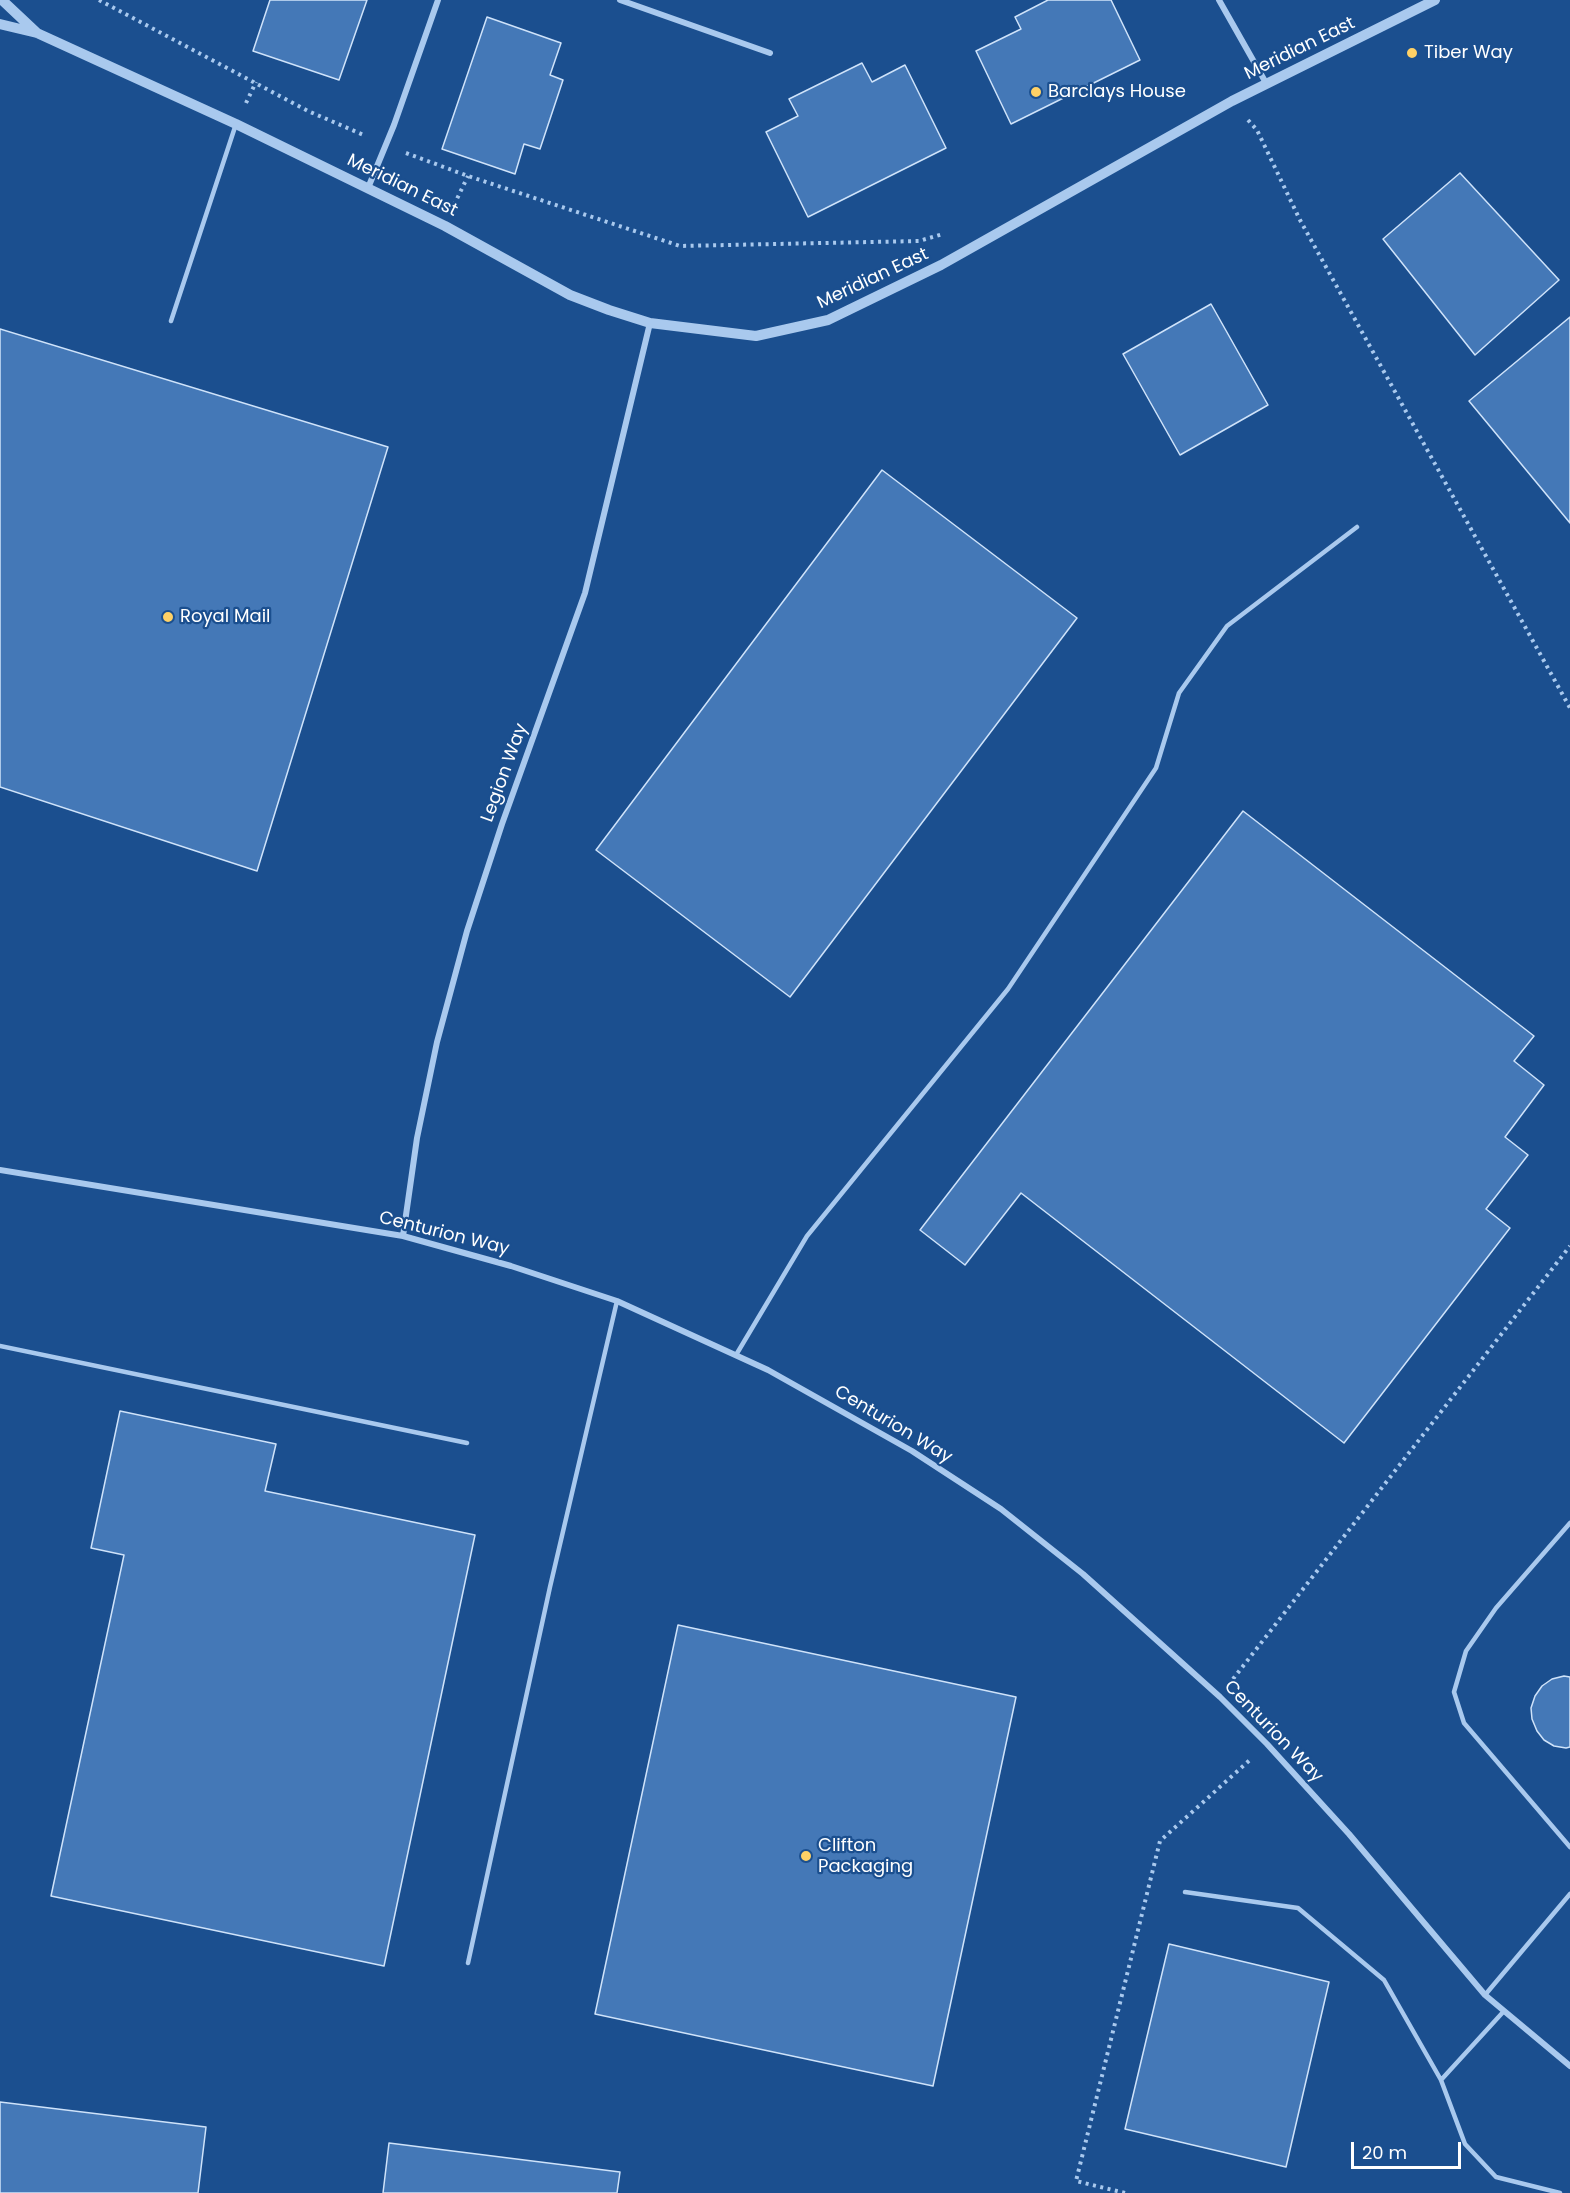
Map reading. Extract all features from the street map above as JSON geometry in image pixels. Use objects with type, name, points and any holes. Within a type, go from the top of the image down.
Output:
[{"type":"street","name":"Meridian East","points":[[2,0],[37,33]]},
{"type":"street","points":[[368,188],[438,0]]},
{"type":"street","points":[[620,0],[770,53]]},
{"type":"street","points":[[1219,0],[1266,83]]},
{"type":"street","name":"Meridian East","points":[[0,24],[37,33],[236,124],[445,226],[570,294],[650,323],[756,336],[828,320],[942,265],[1266,83],[1435,0]]},
{"type":"street","name":"Legion Way","points":[[403,1236],[417,1138],[437,1042],[467,931],[502,824],[585,593],[650,323]]},
{"type":"street","name":"Centurion Way","points":[[0,1170],[403,1236],[511,1266],[617,1301],[736,1355],[768,1370],[912,1451],[1001,1509],[1083,1574],[1220,1697],[1267,1744],[1349,1834],[1485,1995],[1570,2066]]},
{"type":"lane","points":[[171,321],[200,239],[236,124]]},
{"type":"lane","points":[[736,1355],[807,1236],[1008,989],[1156,768],[1179,693],[1227,626],[1357,527]]},
{"type":"lane","points":[[468,1963],[550,1587],[617,1301]]},
{"type":"lane","points":[[0,1346],[467,1443]]},
{"type":"lane","points":[[1570,1522],[1496,1608],[1466,1651],[1454,1692],[1464,1723],[1570,1847]]},
{"type":"lane","points":[[1185,1892],[1298,1908],[1384,1980],[1441,2080],[1465,2144],[1496,2177],[1560,2193]]},
{"type":"lane","points":[[1485,1995],[1570,1894]]},
{"type":"lane","points":[[1441,2080],[1504,2011]]},
{"type":"path","points":[[99,0],[308,111],[385,144],[468,176],[680,246],[919,241],[953,231]]},
{"type":"path","points":[[1257,130],[1300,220],[1570,708]]},
{"type":"path","points":[[445,226],[468,176]]},
{"type":"path","points":[[1220,1697],[1570,1246]]},
{"type":"path","points":[[1125,2193],[1076,2181],[1160,1841],[1267,1744]]},
{"type":"building","points":[[270,0],[367,0],[339,80],[253,51]]},
{"type":"building","name":"Barclays House","points":[[1048,0],[1111,0],[1140,60],[1011,124],[976,51],[1021,29],[1015,17]]},
{"type":"building","points":[[487,17],[561,43],[550,75],[563,80],[540,149],[524,144],[515,174],[442,149]]},
{"type":"building","points":[[862,63],[872,82],[905,65],[946,148],[808,217],[766,132],[798,116],[789,99]]},
{"type":"building","points":[[1460,173],[1559,280],[1475,355],[1383,239]]},
{"type":"building","points":[[1211,304],[1268,405],[1180,455],[1123,354]]},
{"type":"building","points":[[1570,317],[1570,523],[1469,401]]},
{"type":"building","name":"Royal Mail","points":[[0,329],[388,447],[257,871],[0,787]]},
{"type":"building","points":[[882,470],[1077,618],[790,997],[596,850]]},
{"type":"building","points":[[1243,811],[1534,1036],[1514,1061],[1544,1085],[1505,1137],[1528,1155],[1486,1209],[1510,1228],[1344,1443],[1021,1193],[965,1265],[920,1230]]},
{"type":"building","points":[[120,1411],[276,1444],[265,1491],[475,1535],[384,1966],[51,1896],[124,1555],[91,1548]]},
{"type":"building","name":"Clifton Packaging","points":[[678,1625],[1016,1697],[933,2086],[595,2014]]},
{"type":"building","points":[[1570,1677],[1570,1747],[1566,1748],[1554,1746],[1544,1740],[1532,1719],[1531,1708],[1542,1686],[1552,1679]]},
{"type":"building","points":[[1169,1944],[1329,1982],[1286,2167],[1125,2129]]},
{"type":"building","points":[[0,2102],[206,2127],[198,2193],[0,2193]]},
{"type":"building","points":[[389,2143],[620,2172],[617,2193],[383,2193]]},
{"type":"place","name":"Tiber Way","points":[[1412,53]]},
{"type":"place","name":"Barclays House","points":[[1036,92]]},
{"type":"place","name":"Royal Mail","points":[[168,617]]},
{"type":"place","name":"Clifton Packaging","points":[[806,1856]]}]
